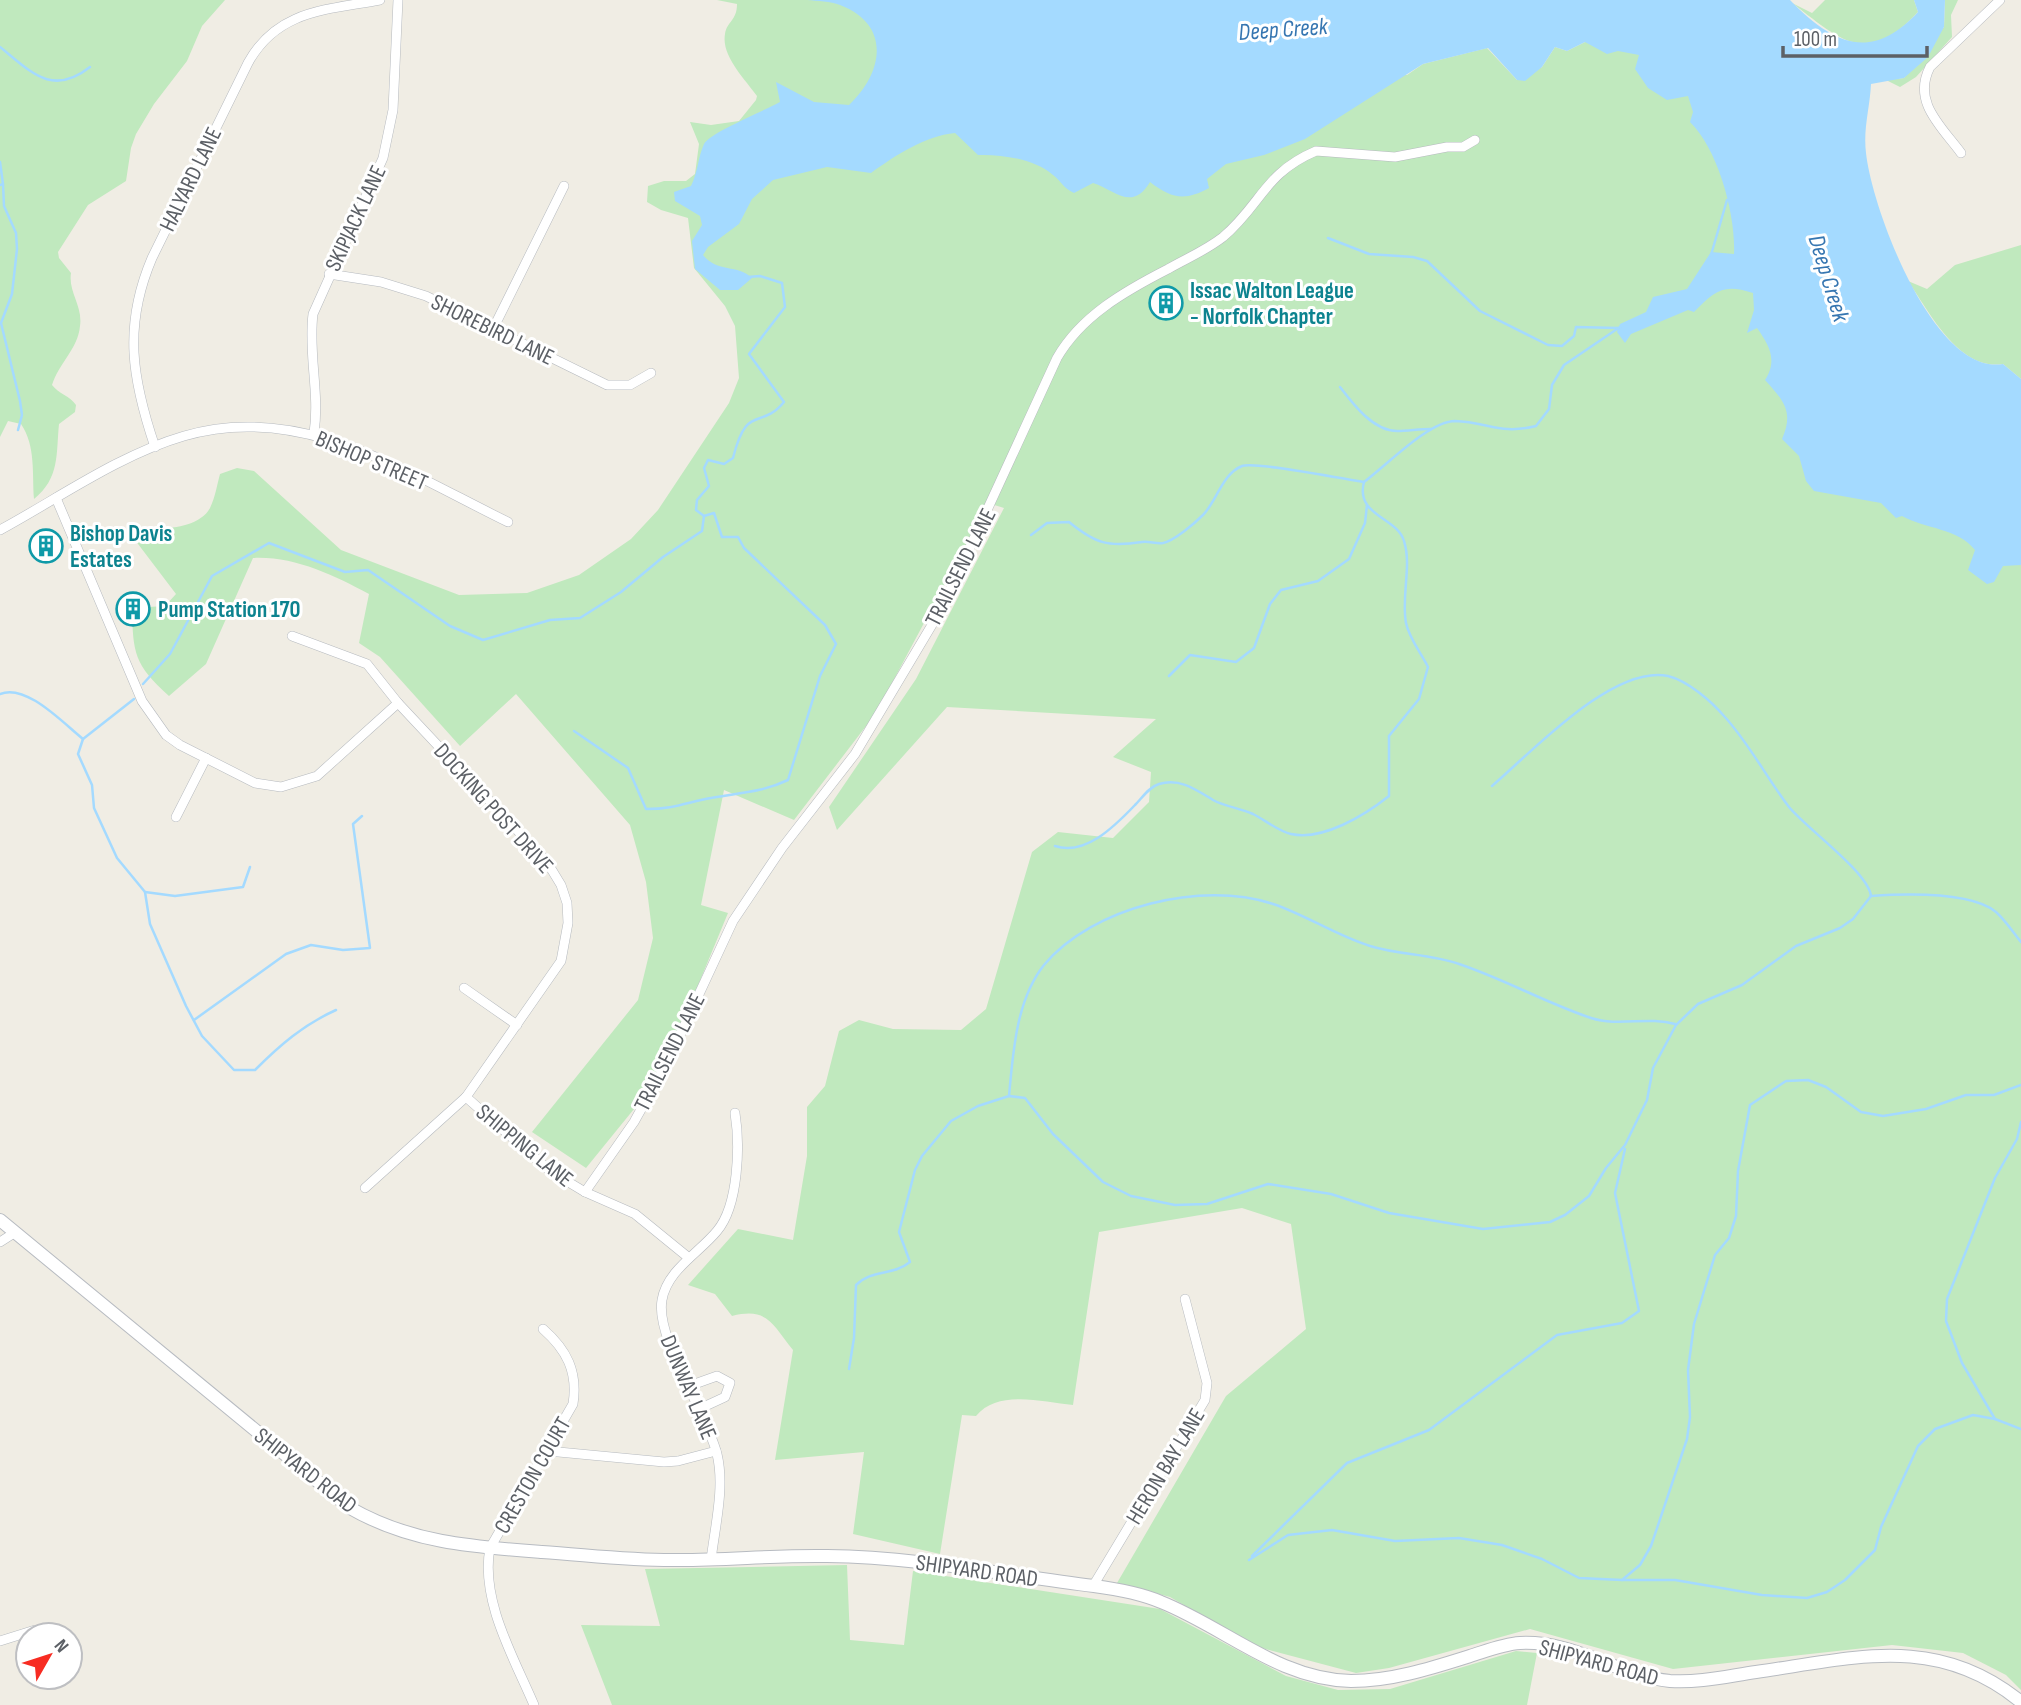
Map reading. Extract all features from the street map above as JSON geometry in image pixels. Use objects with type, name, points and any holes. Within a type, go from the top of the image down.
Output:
[{"type":"street","name":"HALYARD LANE","points":[[155,447],[136,386],[132,354],[141,287],[152,258],[248,62],[263,39],[289,20],[380,0]]},
{"type":"street","name":"SKIPJACK LANE","points":[[314,433],[318,398],[311,328],[315,304],[383,158],[393,110],[398,0]]},
{"type":"street","points":[[1961,153],[1925,105],[1924,79],[1930,67],[2000,0]]},
{"type":"street","name":"TRAILSEND LANE","points":[[585,1192],[634,1122],[667,1063],[733,921],[788,839],[855,754],[942,608],[1052,368],[1079,327],[1128,293],[1206,250],[1233,228],[1272,177],[1306,155],[1316,151],[1395,157],[1447,147],[1463,147],[1475,140]]},
{"type":"street","points":[[493,329],[564,186]]},
{"type":"street","name":"SHOREBIRD LANE","points":[[329,274],[412,291],[607,385],[630,385],[651,373]]},
{"type":"street","name":"BISHOP STREET","points":[[0,530],[155,447],[184,436],[230,427],[269,426],[314,433],[363,451],[508,522]]},
{"type":"street","points":[[57,498],[142,701],[166,735],[256,783],[281,787],[317,776],[398,703]]},
{"type":"street","name":"DOCKING POST DRIVE","points":[[292,636],[358,658],[367,664],[398,703],[547,862],[561,885],[568,923],[565,946],[553,974],[466,1097],[365,1188]]},
{"type":"street","points":[[176,817],[206,758]]},
{"type":"street","points":[[464,988],[517,1025]]},
{"type":"street","name":"SHIPPING LANE","points":[[466,1097],[550,1171],[585,1192],[635,1214],[689,1258]]},
{"type":"street","name":"DUNWAY LANE","points":[[711,1560],[720,1479],[716,1451],[661,1316],[666,1287],[725,1219],[739,1152],[735,1112]]},
{"type":"street","points":[[0,1242],[5,1228]]},
{"type":"street","name":"SHIPYARD ROAD","points":[[5,1228],[350,1508],[385,1526],[452,1545],[641,1559],[711,1560],[824,1556],[897,1559],[1093,1586],[1161,1602],[1266,1659],[1331,1679],[1371,1680],[1395,1676],[1497,1647],[1525,1643],[1569,1650],[1640,1675],[1670,1681],[1725,1677],[1862,1658],[1933,1658],[1977,1672],[2021,1702]]},
{"type":"street","name":"HERON BAY LANE","points":[[1093,1586],[1205,1400],[1206,1383],[1185,1299]]},
{"type":"street","name":"CRESTON COURT","points":[[490,1548],[568,1418],[575,1388],[574,1374],[564,1350],[543,1329]]},
{"type":"street","points":[[689,1386],[717,1376],[730,1383],[725,1396],[699,1409]]},
{"type":"street","points":[[548,1451],[664,1461],[678,1461],[716,1451]]},
{"type":"street","points":[[490,1548],[488,1577],[494,1601],[534,1705]]},
{"type":"green space","points":[[0,0],[225,0],[202,26],[187,61],[154,104],[136,134],[126,181],[88,205],[58,252],[59,258],[71,273],[80,319],[76,342],[52,385],[76,405],[75,412],[59,424],[53,474],[34,499],[32,460],[26,433],[21,424],[8,421],[0,437]]},
{"type":"green space","points":[[717,0],[930,0],[1407,75],[1423,64],[1487,48],[1517,80],[1542,67],[1555,47],[1567,51],[1585,42],[1649,41],[2021,560],[2021,1690],[2006,1675],[1963,1653],[1892,1645],[1673,1669],[1530,1629],[1389,1668],[1356,1673],[1254,1646],[1170,1597],[1117,1583],[1226,1396],[1306,1329],[1291,1224],[1242,1208],[1099,1232],[1073,1405],[1008,1400],[996,1402],[976,1416],[962,1415],[940,1554],[853,1534],[864,1452],[775,1460],[793,1350],[774,1325],[762,1316],[732,1316],[715,1294],[688,1285],[738,1229],[793,1240],[807,1156],[807,1107],[825,1086],[839,1031],[859,1020],[893,1029],[961,1030],[986,1009],[1032,852],[1058,832],[1113,838],[1149,802],[1151,772],[1113,757],[1156,719],[947,707],[837,830],[829,807],[916,679],[1004,508],[988,503],[876,713],[794,820],[724,790],[701,905],[728,913],[660,1077],[586,1168],[532,1132],[638,1000],[653,938],[646,882],[630,825],[516,694],[460,746],[380,657],[359,643],[369,594],[313,568],[268,558],[253,558],[206,664],[169,696],[142,666],[133,637],[132,608],[165,606],[176,594],[135,540],[147,528],[173,528],[199,519],[210,508],[220,474],[237,468],[254,471],[341,550],[459,595],[527,593],[579,575],[631,539],[658,510],[729,403],[739,378],[735,326],[725,306],[694,268],[688,218],[661,210],[647,202],[648,186],[664,181],[686,181],[695,174],[699,144],[690,122],[711,125],[739,121],[756,100],[757,96],[730,59],[725,42],[726,30],[737,4]]},
{"type":"green space","points":[[1825,0],[1914,0],[1918,12],[1900,29],[1868,44],[1840,37],[1792,3],[1812,13]]},
{"type":"green space","points":[[1945,0],[1958,0],[1951,15],[1952,37],[1916,77],[1900,87],[1886,80],[1904,78],[1944,27]]},
{"type":"green space","points":[[2021,245],[2021,379],[2003,364],[1987,364],[1959,349],[1936,323],[1908,281],[1927,289],[1955,265]]},
{"type":"green space","points":[[847,1565],[850,1640],[904,1645],[913,1571],[1160,1609],[1286,1676],[1338,1690],[1390,1689],[1516,1651],[1537,1653],[1527,1705],[612,1705],[581,1625],[660,1626],[645,1569]]},
{"type":"water","name":"Deep Creek","points":[[807,0],[1790,0],[1822,28],[1837,37],[1852,42],[1868,42],[1884,38],[1901,28],[1918,12],[1914,0],[1945,0],[1944,27],[1928,57],[1904,78],[1871,84],[1866,153],[1880,211],[1894,248],[1931,317],[1953,344],[1978,361],[2003,364],[2021,379],[2021,565],[2003,566],[1994,582],[1987,584],[1968,570],[1975,550],[1960,537],[1902,516],[1896,518],[1881,503],[1814,491],[1806,481],[1799,456],[1782,439],[1787,414],[1782,401],[1765,380],[1771,366],[1768,347],[1757,328],[1747,333],[1754,310],[1753,293],[1734,289],[1720,291],[1694,312],[1688,310],[1631,334],[1625,343],[1617,332],[1620,324],[1646,312],[1653,297],[1687,289],[1711,252],[1734,254],[1732,221],[1723,183],[1709,149],[1690,122],[1693,112],[1688,96],[1667,100],[1648,88],[1635,69],[1639,55],[1618,51],[1607,54],[1585,42],[1567,51],[1555,47],[1542,67],[1525,81],[1517,80],[1488,48],[1423,64],[1305,139],[1264,155],[1226,164],[1207,179],[1209,188],[1186,196],[1172,195],[1150,182],[1137,196],[1116,194],[1093,183],[1074,193],[1037,165],[997,155],[978,155],[955,133],[944,135],[911,147],[871,173],[827,167],[773,180],[752,199],[739,224],[708,247],[703,255],[715,264],[740,271],[752,278],[738,290],[720,290],[695,269],[692,241],[702,225],[700,216],[675,201],[674,192],[691,186],[704,144],[727,128],[780,102],[776,82],[814,102],[849,105],[861,92],[875,65],[875,37],[857,14],[840,5]]},
{"type":"waterway","points":[[0,47],[42,78],[64,80],[90,67]]},
{"type":"waterway","points":[[0,162],[3,184],[0,185]]},
{"type":"waterway","points":[[3,184],[4,206],[16,233],[17,249],[12,294],[1,323],[20,401],[22,415],[18,430]]},
{"type":"waterway","points":[[1711,255],[1727,200]]},
{"type":"waterway","points":[[1328,238],[1369,254],[1413,257],[1427,261],[1480,311],[1548,345],[1562,346],[1574,336],[1576,327],[1618,328]]},
{"type":"waterway","points":[[574,731],[628,768],[646,809],[756,791],[788,780],[820,676],[836,644],[825,625],[744,548],[738,537],[722,537],[714,513],[704,516],[696,510],[697,500],[709,486],[704,468],[708,460],[724,464],[733,458],[738,441],[749,423],[768,415],[784,402],[749,354],[785,307],[782,283],[760,276],[748,277]]},
{"type":"waterway","points":[[1031,535],[1047,523],[1069,522],[1087,535],[1111,544],[1168,542],[1203,515],[1229,475],[1242,466],[1281,468],[1364,482],[1421,436],[1445,423],[1455,421],[1513,429],[1536,426],[1549,409],[1552,385],[1564,365],[1620,327]]},
{"type":"waterway","points":[[1340,387],[1364,415],[1380,427],[1397,431],[1431,429]]},
{"type":"waterway","points":[[1055,846],[1077,847],[1098,838],[1159,784],[1174,782],[1187,786],[1218,802],[1253,814],[1286,833],[1303,835],[1316,834],[1343,825],[1389,796],[1389,736],[1419,699],[1428,667],[1412,640],[1406,623],[1407,561],[1404,541],[1394,526],[1365,502],[1364,482]]},
{"type":"waterway","points":[[1169,676],[1190,655],[1236,662],[1254,648],[1270,604],[1281,590],[1318,581],[1349,559],[1365,523],[1367,505]]},
{"type":"waterway","points":[[143,684],[170,654],[212,576],[269,543],[345,572],[368,570],[450,626],[483,640],[550,620],[580,618],[621,592],[663,557],[702,531],[704,516]]},
{"type":"waterway","points":[[1492,786],[1550,734],[1598,697],[1623,683],[1646,676],[1668,676],[1691,687],[1719,710],[1789,807],[1848,863],[1867,886],[1871,896]]},
{"type":"waterway","points":[[0,694],[10,692],[32,699],[83,739]]},
{"type":"waterway","points":[[134,699],[83,739],[78,754],[92,785],[94,808],[117,858],[145,892],[150,924],[202,1036],[234,1070],[255,1070],[293,1036],[336,1010]]},
{"type":"waterway","points":[[194,1020],[286,954],[311,945],[343,950],[370,948],[353,824],[362,816]]},
{"type":"waterway","points":[[145,892],[175,896],[243,887],[250,867]]},
{"type":"waterway","points":[[849,1369],[854,1338],[856,1285],[869,1277],[897,1269],[910,1262],[899,1232],[915,1170],[922,1156],[951,1121],[978,1106],[1009,1096],[1025,1098],[1053,1134],[1103,1182],[1131,1196],[1175,1205],[1207,1204],[1268,1184],[1331,1194],[1389,1213],[1483,1229],[1550,1222],[1565,1215],[1589,1196],[1606,1168],[1625,1145],[1647,1100],[1653,1068],[1676,1025],[1698,1004],[1742,985],[1796,946],[1840,928],[1853,919],[1871,896],[1935,895],[1970,900],[1996,912],[2021,942]]},
{"type":"waterway","points":[[1009,1096],[1014,1045],[1022,1010],[1027,994],[1044,965],[1065,945],[1090,928],[1119,914],[1182,897],[1245,897],[1273,904],[1358,942],[1459,964],[1591,1018],[1612,1022],[1654,1021],[1675,1024]]},
{"type":"waterway","points":[[1249,1560],[1288,1535],[1332,1530],[1395,1541],[1459,1538],[1502,1545],[1542,1559],[1579,1578],[1622,1580],[1640,1565],[1651,1546],[1687,1439],[1690,1417],[1688,1370],[1694,1324],[1715,1255],[1729,1238],[1736,1216],[1738,1171],[1750,1105],[1786,1081],[1808,1080],[1826,1087],[1861,1112],[1883,1116],[1926,1109],[1966,1095],[1994,1095],[2021,1085]]},
{"type":"waterway","points":[[1995,1419],[1962,1363],[1946,1321],[1947,1299],[1995,1178],[2017,1139],[2021,1122]]},
{"type":"waterway","points":[[1252,1556],[1347,1463],[1429,1430],[1557,1335],[1622,1323],[1639,1311],[1615,1193],[1625,1149]]},
{"type":"waterway","points":[[1622,1580],[1675,1580],[1762,1595],[1807,1598],[1827,1592],[1845,1580],[1875,1550],[1881,1527],[1918,1446],[1935,1429],[1973,1415],[1995,1419],[2021,1429]]},
{"type":"place","name":"Issac Walton League - Norfolk Chapter","points":[[1166,303]]},
{"type":"place","name":"Bishop Davis Estates","points":[[46,546]]},
{"type":"place","name":"Pump Station 170","points":[[133,609]]}]
